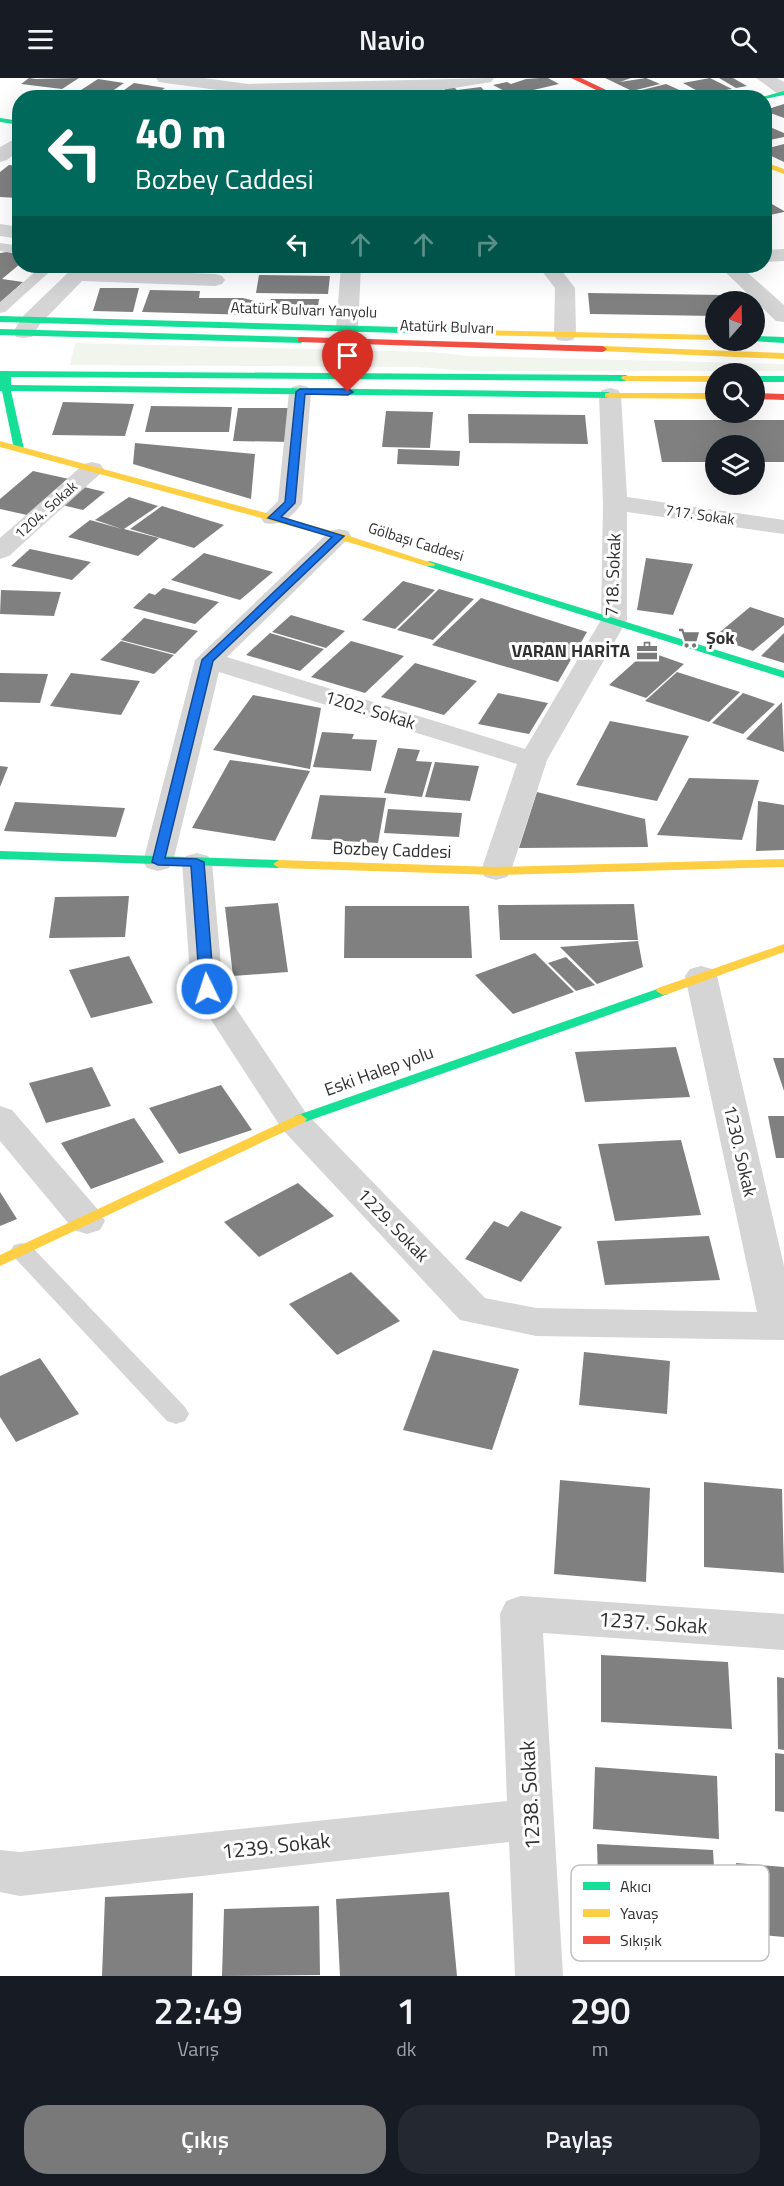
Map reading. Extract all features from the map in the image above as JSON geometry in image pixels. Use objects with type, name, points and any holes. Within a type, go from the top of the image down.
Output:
[{"type":"main road","points":[[575,78],[602,90]]},
{"type":"main road","name":"Atatürk Bulvarı Yanyolu","points":[[0,319],[25,332],[347,328],[705,338]]},
{"type":"main road","name":"Atatürk Bulvarı","points":[[0,332],[784,356]]},
{"type":"main road","points":[[765,339],[784,340]]},
{"type":"main road","points":[[5,377],[404,375],[705,379]]},
{"type":"main road","points":[[5,377],[300,392],[705,396]]},
{"type":"main road","points":[[5,377],[19,449]]},
{"type":"main road","points":[[765,379],[784,379]]},
{"type":"main road","points":[[765,396],[784,397]]},
{"type":"main road","name":"Gölbaşı Caddesi","points":[[0,444],[339,536],[614,620],[784,675]]},
{"type":"main road","name":"Bozbey Caddesi","points":[[0,855],[158,862],[496,871],[784,863]]},
{"type":"main road","name":"Eski Halep yolu","points":[[11,1256],[294,1121],[784,948]]},
{"type":"street","points":[[165,78],[255,83],[277,90]]},
{"type":"street","points":[[342,78],[365,88]]},
{"type":"street","points":[[333,90],[435,86],[485,78]]},
{"type":"street","points":[[765,78],[784,91]]},
{"type":"street","points":[[25,332],[78,273]]},
{"type":"street","points":[[121,273],[215,280]]},
{"type":"street","points":[[347,328],[351,273]]},
{"type":"street","points":[[553,273],[565,288],[565,334]]},
{"type":"street","points":[[737,273],[784,316]]},
{"type":"street","points":[[273,518],[290,503],[300,392]]},
{"type":"street","name":"718. Sokak","points":[[496,871],[532,760],[614,620],[615,503],[610,395]]},
{"type":"street","name":"1204. Sokak","points":[[0,551],[92,469]]},
{"type":"street","name":"717. Sokak","points":[[615,503],[784,527]]},
{"type":"street","points":[[158,862],[208,660],[339,536]]},
{"type":"street","name":"1202. Sokak","points":[[208,660],[532,760]]},
{"type":"street","name":"1229. Sokak","points":[[197,862],[207,989],[294,1121],[473,1310],[536,1322],[782,1326]]},
{"type":"street","name":"1230. Sokak","points":[[701,976],[782,1326]]},
{"type":"street","points":[[0,1118],[87,1221]]},
{"type":"street","name":"1237. Sokak","points":[[521,1614],[784,1632]]},
{"type":"street","name":"1238. Sokak","points":[[521,1614],[539,1976]]},
{"type":"street","name":"1239. Sokak","points":[[10,1872],[532,1819]]},
{"type":"lane","points":[[3,303],[40,273]]},
{"type":"lane","points":[[11,1256],[176,1414]]},
{"type":"shaded area","points":[[75,343],[744,363],[705,363],[705,371],[469,371],[417,367],[70,365]]},
{"type":"shaded area","points":[[765,364],[784,364],[784,371],[765,371]]},
{"type":"building","points":[[29,78],[79,78],[62,89],[21,84]]},
{"type":"building","points":[[548,78],[559,84],[533,90],[502,90],[493,85],[507,82],[511,84],[526,79]]},
{"type":"building","points":[[605,78],[631,78],[620,82],[646,78],[660,84],[636,90],[630,90]]},
{"type":"building","points":[[710,78],[732,89],[696,90],[683,83]]},
{"type":"building","points":[[719,78],[733,78],[747,86],[736,88]]},
{"type":"building","points":[[98,79],[124,83],[114,90],[81,90]]},
{"type":"building","points":[[134,83],[165,88],[162,90],[124,90]]},
{"type":"building","points":[[666,84],[680,90],[642,90]]},
{"type":"building","points":[[454,87],[457,90],[445,90],[443,88]]},
{"type":"building","points":[[481,87],[484,90],[457,90]]},
{"type":"building","points":[[784,104],[784,118],[772,114],[772,108]]},
{"type":"building","points":[[772,128],[784,133],[784,137],[772,140]]},
{"type":"building","points":[[784,144],[784,162],[772,156],[772,147]]},
{"type":"building","points":[[12,165],[12,198],[0,197],[0,172]]},
{"type":"building","points":[[772,204],[784,211],[772,215]]},
{"type":"building","points":[[0,253],[12,253],[12,271],[2,279],[23,282],[0,303]]},
{"type":"building","points":[[259,275],[330,276],[328,294],[256,293]]},
{"type":"building","points":[[100,288],[139,288],[133,312],[93,311]]},
{"type":"building","points":[[150,290],[200,291],[199,298],[243,298],[255,301],[254,315],[142,312]]},
{"type":"building","points":[[588,293],[705,295],[705,316],[590,314]]},
{"type":"building","points":[[271,299],[319,299],[317,314],[265,315]]},
{"type":"building","points":[[63,402],[134,404],[125,436],[52,435]]},
{"type":"building","points":[[151,406],[232,407],[229,432],[145,432]]},
{"type":"building","points":[[238,408],[295,408],[292,442],[233,441]]},
{"type":"building","points":[[386,411],[433,412],[430,448],[382,447]]},
{"type":"building","points":[[468,414],[585,415],[588,444],[469,443]]},
{"type":"building","points":[[654,420],[765,423],[765,420],[784,420],[784,462],[765,462],[765,435],[705,435],[705,462],[662,462]]},
{"type":"building","points":[[135,443],[255,454],[251,499],[133,464]]},
{"type":"building","points":[[398,449],[460,451],[459,466],[397,464]]},
{"type":"building","points":[[33,471],[69,479],[27,515],[0,509],[0,499]]},
{"type":"building","points":[[84,487],[105,492],[83,510],[62,505]]},
{"type":"building","points":[[129,497],[158,506],[124,529],[159,538],[138,556],[68,537],[90,520],[122,529],[95,520]]},
{"type":"building","points":[[162,506],[224,525],[194,548],[130,529]]},
{"type":"building","points":[[30,549],[91,562],[72,580],[11,566]]},
{"type":"building","points":[[204,553],[273,572],[240,600],[171,580]]},
{"type":"building","points":[[646,558],[693,564],[673,615],[637,610]]},
{"type":"building","points":[[403,581],[435,590],[395,629],[362,620]]},
{"type":"building","points":[[163,588],[219,602],[195,624],[133,608],[149,593],[155,595]]},
{"type":"building","points":[[439,589],[474,599],[433,640],[397,630]]},
{"type":"building","points":[[1,590],[61,592],[54,616],[0,614]]},
{"type":"building","points":[[481,598],[587,632],[558,682],[432,645]]},
{"type":"building","points":[[750,607],[784,618],[784,625],[753,651],[714,637]]},
{"type":"building","points":[[291,615],[345,631],[326,648],[272,632]]},
{"type":"building","points":[[144,618],[198,631],[175,654],[121,640]]},
{"type":"building","points":[[270,633],[324,649],[300,671],[246,655]]},
{"type":"building","points":[[784,633],[784,663],[761,656]]},
{"type":"building","points":[[121,641],[174,655],[154,674],[100,660]]},
{"type":"building","points":[[351,641],[404,656],[365,693],[311,677]]},
{"type":"building","points":[[647,651],[684,664],[646,698],[609,685]]},
{"type":"building","points":[[415,663],[477,681],[444,715],[381,697]]},
{"type":"building","points":[[677,672],[740,692],[709,722],[645,701]]},
{"type":"building","points":[[0,673],[48,674],[40,703],[0,702]]},
{"type":"building","points":[[71,673],[140,681],[121,715],[50,706]]},
{"type":"building","points":[[498,693],[548,703],[529,734],[478,724]]},
{"type":"building","points":[[743,693],[775,704],[743,734],[712,723]]},
{"type":"building","points":[[253,695],[321,708],[310,769],[213,750]]},
{"type":"building","points":[[782,702],[784,752],[746,739]]},
{"type":"building","points":[[610,721],[689,736],[657,801],[576,785]]},
{"type":"building","points":[[322,732],[354,734],[352,739],[377,740],[371,771],[313,767]]},
{"type":"building","points":[[398,748],[420,750],[416,761],[432,762],[422,797],[384,793]]},
{"type":"building","points":[[230,760],[310,771],[275,841],[192,828]]},
{"type":"building","points":[[435,762],[479,766],[470,801],[425,797]]},
{"type":"building","points":[[0,766],[8,767],[0,787]]},
{"type":"building","points":[[689,778],[759,780],[742,840],[657,835]]},
{"type":"building","points":[[537,792],[645,819],[648,847],[519,848]]},
{"type":"building","points":[[320,795],[386,798],[378,843],[311,839]]},
{"type":"building","points":[[758,801],[784,805],[784,850],[756,851]]},
{"type":"building","points":[[15,802],[125,808],[116,837],[4,831]]},
{"type":"building","points":[[388,809],[462,813],[459,837],[384,833]]},
{"type":"building","points":[[129,896],[125,937],[49,938],[55,897]]},
{"type":"building","points":[[278,903],[288,972],[233,976],[225,907]]},
{"type":"building","points":[[634,904],[638,940],[500,940],[498,905]]},
{"type":"building","points":[[345,906],[469,906],[472,958],[344,958]]},
{"type":"building","points":[[638,941],[643,967],[597,984],[560,947]]},
{"type":"building","points":[[535,953],[574,992],[513,1014],[475,975]]},
{"type":"building","points":[[129,956],[153,1003],[91,1018],[69,970]]},
{"type":"building","points":[[566,957],[595,985],[576,991],[548,963]]},
{"type":"building","points":[[676,1047],[690,1097],[585,1102],[575,1052]]},
{"type":"building","points":[[773,1058],[784,1058],[784,1091]]},
{"type":"building","points":[[92,1067],[111,1106],[46,1123],[29,1083]]},
{"type":"building","points":[[221,1085],[252,1130],[179,1154],[149,1108]]},
{"type":"building","points":[[768,1116],[784,1116],[784,1158],[776,1158]]},
{"type":"building","points":[[134,1118],[164,1162],[91,1189],[61,1143]]},
{"type":"building","points":[[681,1140],[701,1215],[615,1221],[598,1144]]},
{"type":"building","points":[[298,1183],[334,1216],[259,1257],[224,1222]]},
{"type":"building","points":[[0,1192],[17,1219],[0,1226]]},
{"type":"building","points":[[521,1211],[562,1227],[521,1282],[465,1259],[494,1221],[508,1227]]},
{"type":"building","points":[[709,1236],[720,1280],[605,1285],[597,1241]]},
{"type":"building","points":[[351,1272],[400,1321],[337,1355],[289,1304]]},
{"type":"building","points":[[433,1350],[519,1369],[492,1450],[403,1430]]},
{"type":"building","points":[[584,1352],[670,1361],[667,1414],[579,1405]]},
{"type":"building","points":[[40,1358],[79,1414],[16,1442],[0,1417],[0,1376]]},
{"type":"building","points":[[560,1480],[650,1488],[646,1582],[554,1574]]},
{"type":"building","points":[[704,1482],[782,1489],[784,1573],[704,1567]]},
{"type":"building","points":[[601,1655],[728,1662],[732,1729],[601,1722]]},
{"type":"building","points":[[777,1677],[784,1678],[784,1750],[778,1749]]},
{"type":"building","points":[[775,1753],[784,1754],[784,1812],[775,1811]]},
{"type":"building","points":[[595,1767],[717,1776],[719,1839],[593,1829]]},
{"type":"building","points":[[597,1844],[713,1850],[714,1865],[598,1865]]},
{"type":"building","points":[[736,1863],[760,1865],[736,1865]]},
{"type":"building","points":[[769,1866],[784,1867],[784,1937],[769,1936]]},
{"type":"building","points":[[449,1892],[457,1976],[340,1976],[336,1899]]},
{"type":"building","points":[[193,1893],[192,1976],[102,1976],[105,1897]]},
{"type":"building","points":[[319,1906],[320,1975],[222,1976],[224,1909]]},
{"type":"traffic: fast","points":[[772,96],[784,93]]},
{"type":"traffic: fast","points":[[0,120],[12,122]]},
{"type":"traffic: fast","points":[[0,319],[475,332]]},
{"type":"traffic: fast","points":[[0,332],[301,340]]},
{"type":"traffic: fast","points":[[765,339],[784,340]]},
{"type":"traffic: fast","points":[[0,374],[626,378]]},
{"type":"traffic: fast","points":[[6,374],[6,388],[19,449]]},
{"type":"traffic: fast","points":[[765,379],[784,379]]},
{"type":"traffic: fast","points":[[0,388],[608,395]]},
{"type":"traffic: fast","points":[[430,564],[784,675]]},
{"type":"traffic: fast","points":[[0,855],[279,864]]},
{"type":"traffic: fast","points":[[300,1119],[663,991]]},
{"type":"traffic: slow","points":[[772,167],[784,172]]},
{"type":"traffic: slow","points":[[475,332],[705,338]]},
{"type":"traffic: slow","points":[[603,349],[784,356]]},
{"type":"traffic: slow","points":[[626,378],[705,379]]},
{"type":"traffic: slow","points":[[608,395],[705,396]]},
{"type":"traffic: slow","points":[[0,444],[339,536],[430,564]]},
{"type":"traffic: slow","points":[[279,864],[496,871],[784,863]]},
{"type":"traffic: slow","points":[[663,991],[784,948]]},
{"type":"traffic: slow","points":[[0,1261],[300,1119]]},
{"type":"traffic: jam","points":[[575,78],[602,90]]},
{"type":"traffic: jam","points":[[301,340],[603,349]]},
{"type":"traffic: jam","points":[[765,396],[784,397]]},
{"type":"place","name":"Şok","points":[[689,638]]},
{"type":"place","name":"VARAN HARİTA","points":[[647,651]]},
{"type":"route","points":[[207,989],[197,862],[158,862],[208,660],[339,536],[273,518],[290,503],[300,392],[348,392]]}]
